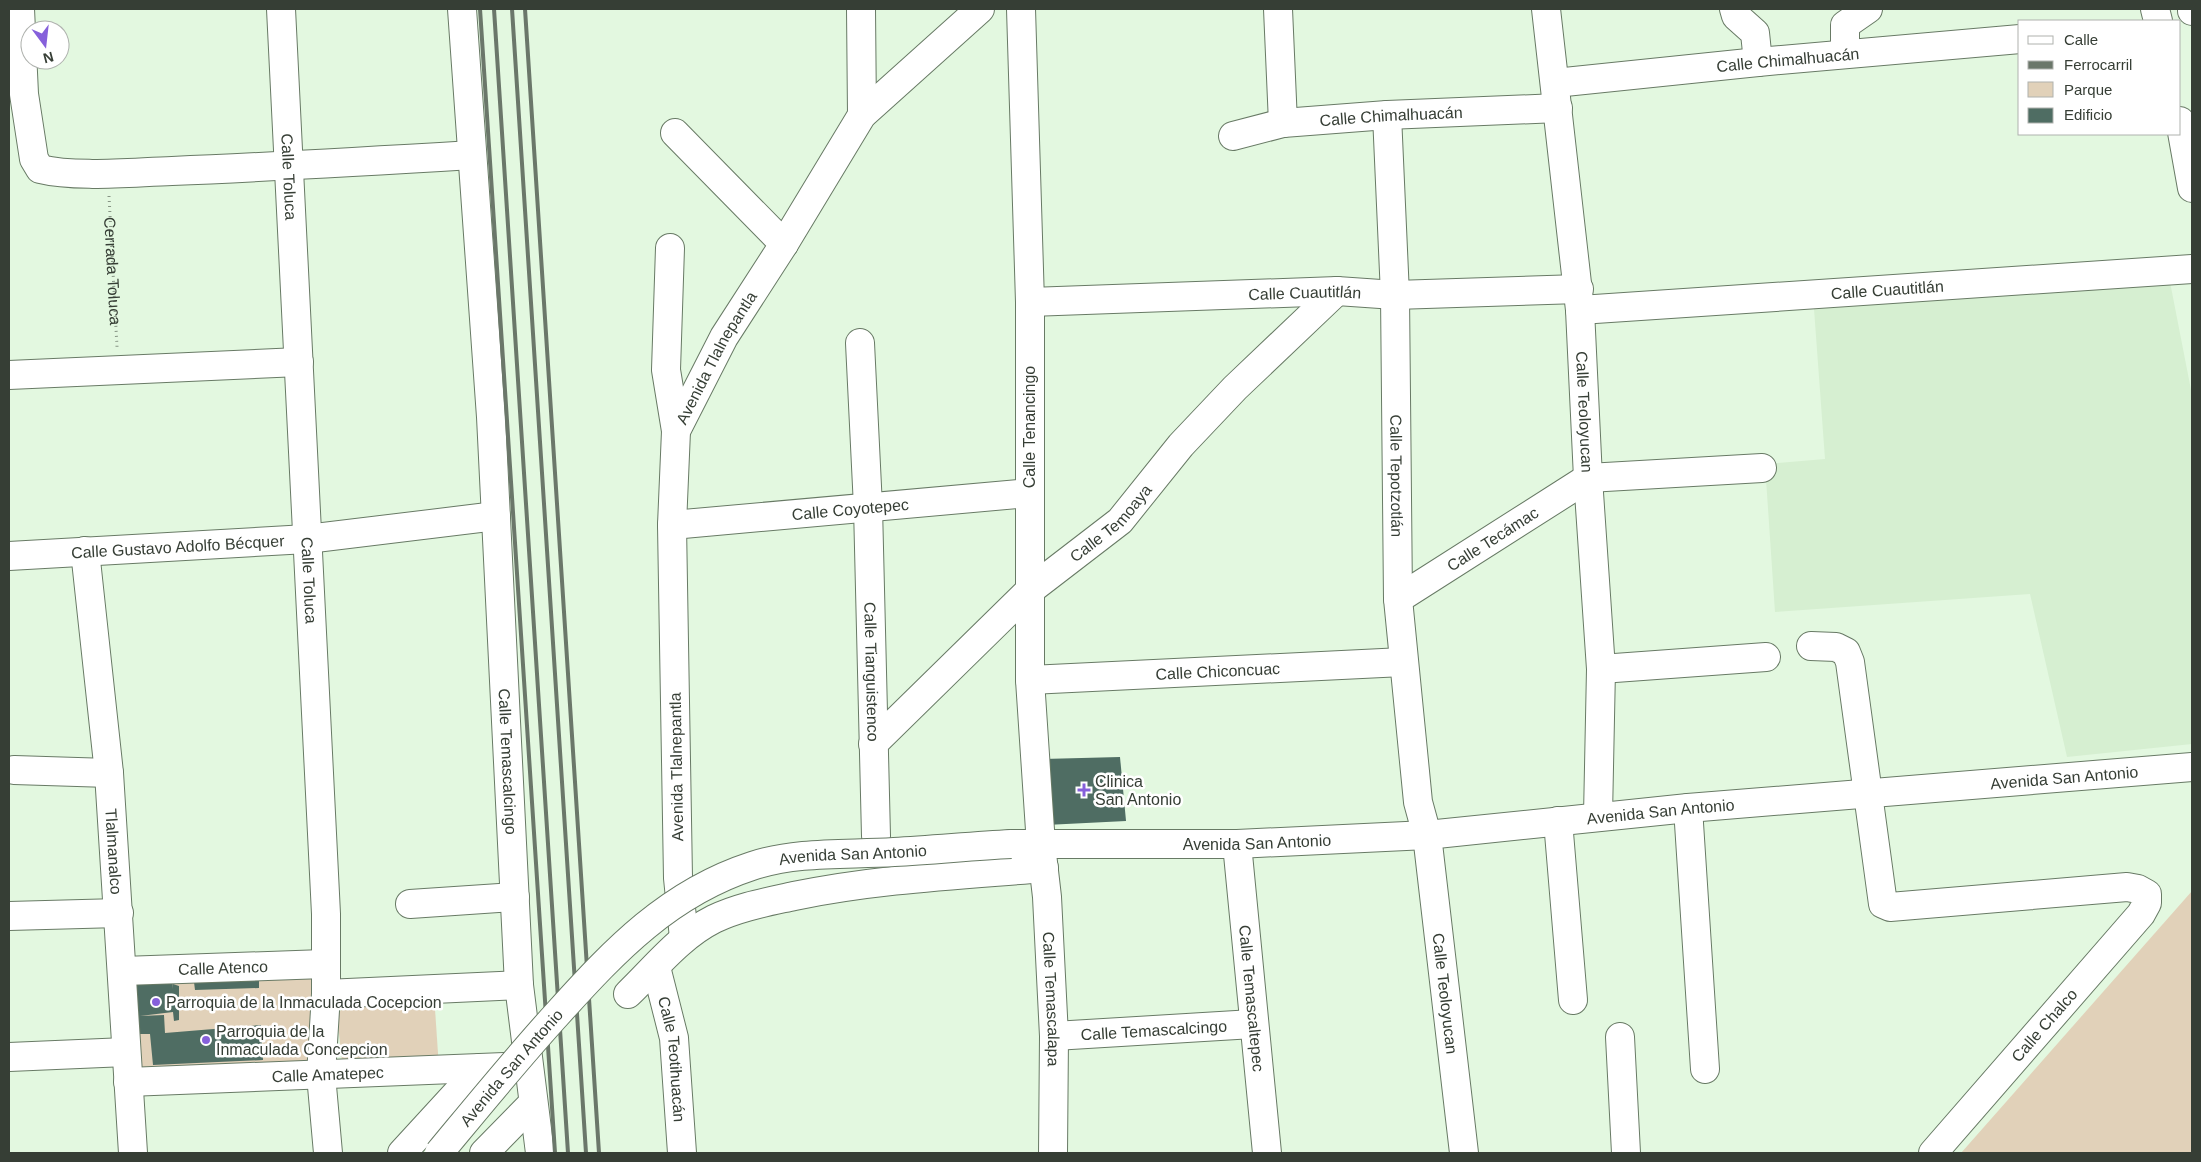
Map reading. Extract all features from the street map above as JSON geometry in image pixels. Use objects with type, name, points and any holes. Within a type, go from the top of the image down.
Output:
[{"type":"street","points":[[20,9],[24,94],[34,159],[40,170],[108,173],[288,167],[472,155]]},
{"type":"street","name":"Calle Toluca","points":[[281,9],[325,904],[324,964],[326,994],[322,1075],[328,1153]]},
{"type":"street","name":"Calle Temascalcingo","points":[[462,9],[491,418],[519,985],[532,1104],[540,1153]]},
{"type":"street","points":[[861,9],[862,115]]},
{"type":"street","name":"Avenida Tlalnepantla","points":[[684,938],[678,878],[672,525],[676,431],[724,337],[784,244],[862,115],[980,9]]},
{"type":"street","name":"Calle Tenancingo","points":[[1021,9],[1030,302],[1030,680],[1042,856]]},
{"type":"street","points":[[1278,9],[1283,123]]},
{"type":"street","name":"Calle Teoloyucan","points":[[1546,9],[1580,299],[1588,478],[1601,669],[1598,816]]},
{"type":"street","points":[[1734,9],[1736,16],[1755,33],[1758,62]]},
{"type":"street","points":[[1845,54],[1845,25],[1868,9]]},
{"type":"street","name":"Calle Chimalhuacán","points":[[1234,136],[1283,123],[1387,115],[1557,96],[1758,62],[2018,38]]},
{"type":"street","name":"Calle Tepotzotlán","points":[[1387,115],[1395,295],[1398,599],[1418,802],[1428,835]]},
{"type":"street","points":[[2181,127],[2192,188]]},
{"type":"street","points":[[675,133],[784,244]]},
{"type":"street","points":[[670,248],[666,370],[676,431]]},
{"type":"street","name":"Calle Cuautitlán","points":[[1030,302],[1337,291],[1395,295],[1580,299],[2192,269]]},
{"type":"street","name":"Calle Temoaya","points":[[873,744],[1029,591],[1120,520],[1182,445],[1235,388],[1337,291]]},
{"type":"street","name":"Calle Tianguistenco","points":[[860,343],[868,506],[876,836]]},
{"type":"street","points":[[9,374],[298,362]]},
{"type":"street","points":[[1588,478],[1762,468]]},
{"type":"street","name":"Calle Tecámac","points":[[1398,599],[1588,478]]},
{"type":"street","name":"Calle Coyotepec","points":[[672,525],[1029,493]]},
{"type":"street","name":"Calle Gustavo Adolfo Bécquer","points":[[9,556],[307,539],[496,516]]},
{"type":"street","name":"Tlalmanalco","points":[[85,551],[109,773],[133,1153]]},
{"type":"street","points":[[1811,646],[1836,648],[1846,652],[1850,662],[1867,794]]},
{"type":"street","points":[[1601,669],[1766,657]]},
{"type":"street","name":"Calle Chiconcuac","points":[[1030,680],[1403,662]]},
{"type":"street","name":"Avenida San Antonio","points":[[628,994],[684,938],[713,920],[745,907],[822,890],[1042,856],[1428,835],[1598,816],[2192,767]]},
{"type":"street","points":[[14,770],[109,773]]},
{"type":"street","name":"Calle Chalco","points":[[1867,794],[1880,894],[1883,904],[1890,907],[2126,887],[2138,889],[2147,894],[2147,903],[2141,914],[1933,1153]]},
{"type":"street","points":[[1688,808],[1705,1069]]},
{"type":"street","points":[[1558,821],[1573,1000]]},
{"type":"street","name":"Calle Teoloyucan","points":[[1428,835],[1464,1153]]},
{"type":"street","name":"Avenida San Antonio","points":[[439,1153],[519,1056],[602,965],[635,932],[710,882],[753,866],[816,853],[893,852],[1011,844],[1042,856]]},
{"type":"street","name":"Calle Temascaltepec","points":[[1237,844],[1253,1024],[1268,1153]]},
{"type":"street","name":"Calle Temascalapa","points":[[1042,856],[1047,896],[1054,1036],[1052,1153]]},
{"type":"street","points":[[410,904],[515,897]]},
{"type":"street","points":[[9,916],[119,913]]},
{"type":"street","name":"Calle Atenco","points":[[123,971],[324,964]]},
{"type":"street","name":"Calle Teotihuacán","points":[[656,967],[674,1038],[682,1153]]},
{"type":"street","points":[[326,994],[519,985]]},
{"type":"street","name":"Calle Temascalcingo","points":[[1054,1036],[1253,1024]]},
{"type":"street","points":[[1620,1037],[1626,1153]]},
{"type":"street","points":[[9,1057],[126,1052]]},
{"type":"street","name":"Calle Amatepec","points":[[128,1082],[528,1066]]},
{"type":"street","name":"Avenida San Antonio","points":[[402,1153],[480,1068]]},
{"type":"street","points":[[484,1153],[532,1104]]},
{"type":"path","name":"Cerrada Toluca","points":[[108,173],[118,369]]},
{"type":"shaded area","points":[[2170,282],[2192,395],[2192,744],[2067,757],[2030,594],[1775,612],[1765,464],[1825,459],[1814,309]]},
{"type":"green space","points":[[2192,891],[2192,1153],[1961,1153]]},
{"type":"green space","points":[[325,968],[317,1071],[133,1081],[132,971]]},
{"type":"green space","points":[[434,994],[439,1068],[343,1071],[337,1015],[349,1000]]},
{"type":"building","name":"Clinica San Antonio","points":[[1120,757],[1126,821],[1046,825],[1043,759]]},
{"type":"building","points":[[132,971],[259,977],[259,988],[195,990],[194,982],[173,982],[172,989],[173,984],[179,986],[179,1020],[174,1021],[173,1012],[140,1016],[164,1015],[165,1033],[261,1025],[263,1060],[153,1065],[150,1034],[134,1034]]},
{"type":"railway","points":[[480,9],[555,1153]]},
{"type":"railway","points":[[494,9],[568,1153]]},
{"type":"railway","points":[[512,9],[586,1153]]},
{"type":"railway","points":[[525,9],[599,1153]]},
{"type":"place","name":"Clinica San Antonio","points":[[1084,790]]},
{"type":"place","name":"Parroquia de la Inmaculada Cocepcion","points":[[156,1002]]},
{"type":"place","name":"Parroquia de la Inmaculada Concepcion","points":[[206,1040]]}]
